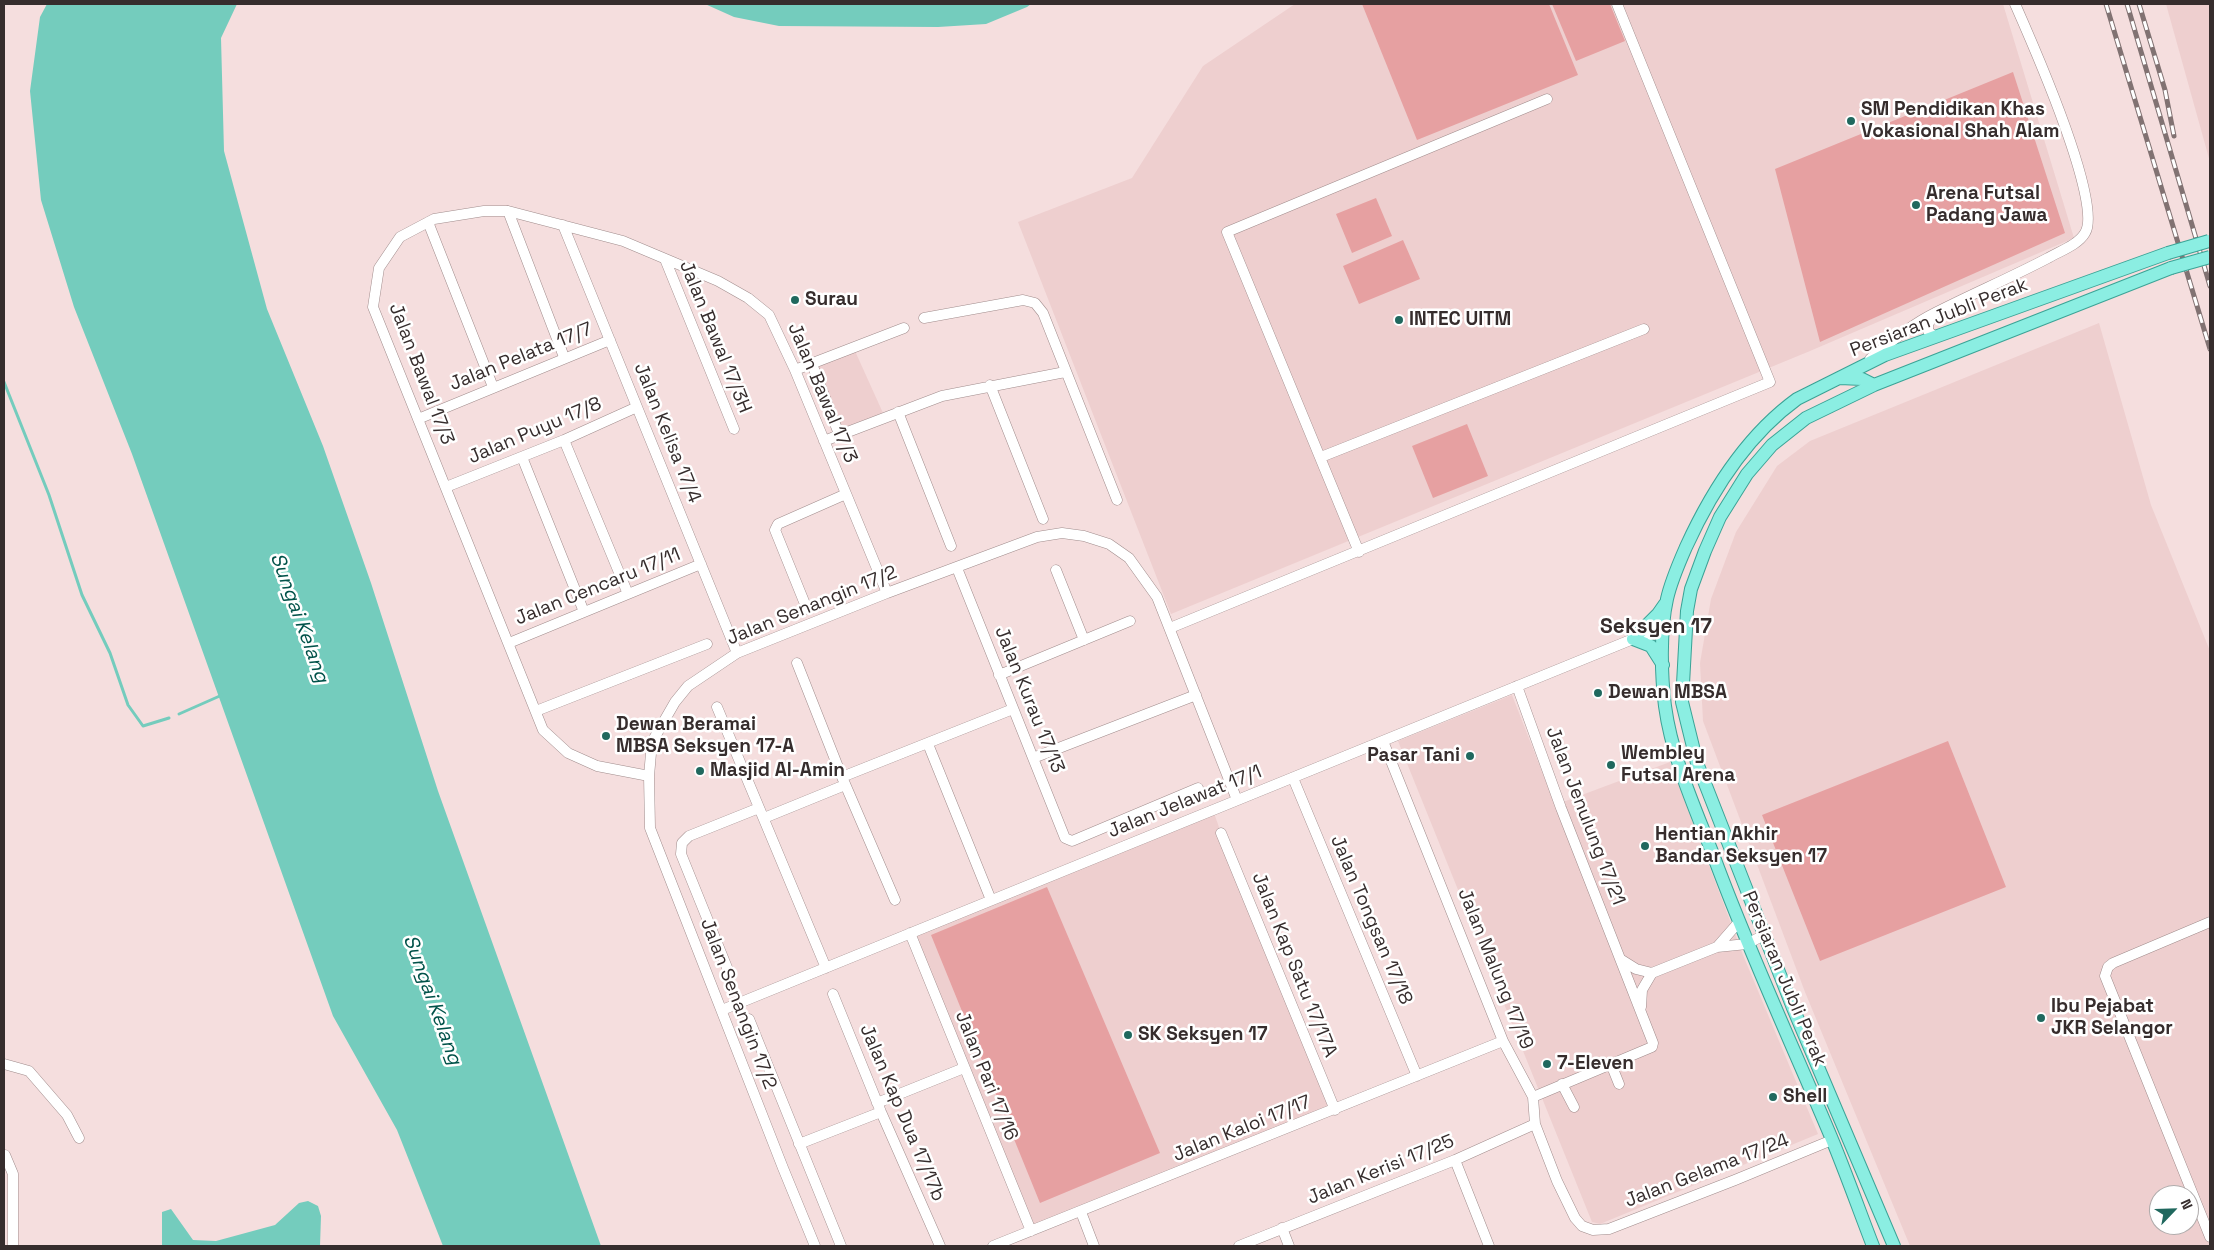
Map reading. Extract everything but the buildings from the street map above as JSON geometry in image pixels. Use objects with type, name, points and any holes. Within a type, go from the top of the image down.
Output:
[{"type":"main road","name":"Persiaran Jubli Perak","points":[[1873,1246],[1832,1140],[1738,923],[1671,738],[1665,705],[1663,664],[1663,632],[1666,602],[1680,561],[1696,526],[1733,462],[1753,439],[1784,409],[1838,378],[1885,355],[2168,253],[2209,241]]},
{"type":"main road","name":"Persiaran Jubli Perak","points":[[1894,1246],[1793,1008],[1697,763],[1687,730],[1682,702],[1687,611],[1704,550],[1720,517],[1748,474],[1772,445],[1806,418],[1874,384],[2171,268],[2210,257]]},
{"type":"main road","points":[[1838,378],[1862,379],[1874,384]]},
{"type":"main road","points":[[1663,664],[1651,646],[1633,639],[1658,614],[1666,602]]},
{"type":"main road","points":[[1663,632],[1680,621],[1687,611]]},
{"type":"street","points":[[1170,628],[1770,382],[1617,4]]},
{"type":"street","points":[[1862,366],[1884,347],[1934,314],[1968,299],[2040,262],[2076,242],[2086,232],[2089,219],[2088,201],[2065,125],[2052,87],[2015,4]]},
{"type":"street","points":[[1359,552],[1227,232],[1547,99]]},
{"type":"street","name":"Jalan Bawal 17/3","points":[[649,776],[597,766],[568,753],[544,730],[374,307],[379,268],[400,237],[434,219],[484,211],[508,211],[623,241],[665,258],[748,298],[769,315],[795,370],[887,593]]},
{"type":"street","points":[[508,211],[564,357]]},
{"type":"street","points":[[428,222],[493,387]]},
{"type":"street","name":"Jalan Kelisa 17/4","points":[[563,225],[738,654]]},
{"type":"street","name":"Jalan Bawal 17/3H","points":[[665,258],[734,429]]},
{"type":"street","points":[[924,318],[1022,300],[1035,303],[1043,313],[1116,500]]},
{"type":"street","points":[[1934,314],[1928,325],[1928,331],[1935,337]]},
{"type":"street","points":[[795,370],[904,328]]},
{"type":"street","points":[[1321,457],[1644,329]]},
{"type":"street","name":"Jalan Pelata 17/7","points":[[418,419],[564,357],[610,340]]},
{"type":"street","points":[[812,364],[839,434]]},
{"type":"street","points":[[824,441],[942,396],[990,385],[1065,372]]},
{"type":"street","points":[[990,385],[1043,519]]},
{"type":"street","name":"Jalan Puyu 17/8","points":[[446,487],[564,440],[637,407]]},
{"type":"street","points":[[898,412],[951,546]]},
{"type":"street","points":[[564,440],[628,594]]},
{"type":"street","points":[[522,457],[584,612]]},
{"type":"street","points":[[806,609],[775,530],[778,524],[846,494]]},
{"type":"street","name":"Jalan Senangin 17/2","points":[[815,1246],[650,828],[649,776],[652,742],[675,702],[688,686],[738,654],[887,593],[1037,537],[1062,533],[1084,536],[1109,544],[1129,558],[1157,598],[1237,800]]},
{"type":"street","name":"Jalan Cencaru 17/11","points":[[509,643],[701,564]]},
{"type":"street","name":"Jalan Kurau 17/13","points":[[957,568],[1065,838],[1072,840],[1198,788]]},
{"type":"street","points":[[1056,570],[1084,640]]},
{"type":"street","points":[[999,675],[1130,622]]},
{"type":"street","name":"Jalan Jelawat 17/1","points":[[722,1010],[1633,639],[1663,632]]},
{"type":"street","points":[[536,712],[707,644]]},
{"type":"street","points":[[797,663],[844,781],[895,900]]},
{"type":"street","name":"Jalan Jenulung 17/21","points":[[1517,686],[1561,808],[1653,1042],[1652,1047],[1611,1064]]},
{"type":"street","points":[[1033,758],[1196,695]]},
{"type":"street","points":[[717,707],[826,968]]},
{"type":"street","points":[[764,818],[928,744],[1013,709]]},
{"type":"street","name":"Jalan Malung 17/19","points":[[1383,741],[1503,1041],[1533,1096],[1536,1124],[1558,1181],[1575,1218],[1582,1226],[1592,1230]]},
{"type":"street","points":[[928,744],[992,900]]},
{"type":"street","name":"Jalan Tongsan 17/18","points":[[1293,778],[1417,1076]]},
{"type":"street","points":[[730,975],[680,854],[682,843],[689,836],[759,808]]},
{"type":"street","name":"Jalan Kap Satu 17/17A","points":[[1221,833],[1335,1110]]},
{"type":"street","points":[[2210,922],[2113,963],[2108,967],[2105,976],[2210,1237]]},
{"type":"street","points":[[1717,947],[1738,923]]},
{"type":"street","name":"Jalan Pari 17/16","points":[[910,934],[1031,1231]]},
{"type":"street","points":[[1620,959],[1636,969],[1652,973],[1717,947],[1747,944],[1764,935]]},
{"type":"street","points":[[1640,1010],[1642,990],[1652,973]]},
{"type":"street","name":"Jalan Kap Dua 17/17b","points":[[833,994],[879,1108],[940,1246]]},
{"type":"street","points":[[749,1019],[841,1246]]},
{"type":"street","name":"Jalan Kaloi 17/17","points":[[993,1246],[1503,1041]]},
{"type":"street","points":[[4,1064],[30,1071],[67,1115],[79,1138]]},
{"type":"street","points":[[1533,1096],[1611,1064],[1619,1084]]},
{"type":"street","points":[[800,1144],[964,1068]]},
{"type":"street","points":[[1562,1084],[1574,1107]]},
{"type":"street","name":"Jalan Kerisi 17/25","points":[[1239,1246],[1455,1160],[1536,1124]]},
{"type":"street","name":"Jalan Gelama 17/24","points":[[1592,1230],[1609,1228],[1735,1180],[1832,1140]]},
{"type":"street","points":[[5,1154],[13,1174],[8,1226],[13,1246]]},
{"type":"street","points":[[1455,1160],[1489,1246]]},
{"type":"street","points":[[1081,1212],[1094,1246]]},
{"type":"street","points":[[1282,1228],[1289,1246]]},
{"type":"shaded area","name":"INTEC UITM","points":[[1295,4],[2003,4],[2074,238],[1810,351],[1171,614],[1018,222],[1132,178],[1203,66]]},
{"type":"shaded area","points":[[1362,4],[1549,4],[1578,75],[1417,140]]},
{"type":"shaded area","points":[[1552,4],[1610,4],[1625,41],[1576,61]]},
{"type":"shaded area","points":[[2166,4],[2210,4],[2210,162]]},
{"type":"shaded area","points":[[2013,72],[2065,233],[1820,342],[1775,169]]},
{"type":"shaded area","points":[[1376,198],[1392,236],[1352,253],[1336,214]]},
{"type":"shaded area","points":[[1403,240],[1420,279],[1359,304],[1343,266]]},
{"type":"shaded area","points":[[2099,323],[2151,505],[2210,651],[2210,1246],[1910,1246],[1805,992],[1703,721],[1700,663],[1711,599],[1736,532],[1777,466],[1810,441]]},
{"type":"shaded area","points":[[855,351],[883,413],[841,429],[817,366]]},
{"type":"shaded area","points":[[1467,424],[1488,476],[1433,498],[1412,446]]},
{"type":"shaded area","points":[[1512,695],[1555,805],[1670,762],[1743,955],[1818,1134],[1600,1224],[1592,1222],[1398,741]]},
{"type":"shaded area","points":[[1948,741],[2006,887],[1820,961],[1762,815]]},
{"type":"shaded area","name":"SK Seksyen 17","points":[[1213,810],[1335,1110],[1031,1231],[910,933]]},
{"type":"shaded area","points":[[1047,887],[1160,1153],[1040,1203],[931,935]]},
{"type":"water","name":"Sungai Kelang","points":[[47,4],[237,4],[221,38],[224,151],[267,309],[323,446],[371,583],[438,791],[601,1246],[443,1246],[397,1130],[333,1016],[132,454],[74,307],[41,200],[30,91],[40,17]]},
{"type":"water","points":[[705,4],[1031,4],[986,24],[938,27],[779,26],[734,17]]},
{"type":"water","points":[[308,1201],[318,1206],[321,1216],[320,1246],[162,1246],[162,1212],[171,1209],[193,1240],[216,1241],[275,1225],[299,1203]]},
{"type":"waterway","points":[[4,382],[49,495],[82,595],[110,653],[128,705],[143,726],[169,718]]},
{"type":"waterway","points":[[179,714],[222,695]]},
{"type":"railway","points":[[2106,4],[2210,349]]},
{"type":"railway","points":[[2127,4],[2210,286]]},
{"type":"railway","points":[[2139,4],[2165,90],[2174,136]]},
{"type":"place","name":"SM Pendidikan Khas Vokasional Shah Alam","points":[[1851,121]]},
{"type":"place","name":"Arena Futsal Padang Jawa","points":[[1916,205]]},
{"type":"place","name":"Surau","points":[[795,300]]},
{"type":"place","name":"INTEC UITM","points":[[1399,320]]},
{"type":"place","name":"Dewan MBSA","points":[[1598,693]]},
{"type":"place","name":"Dewan Beramai MBSA Seksyen 17-A","points":[[606,736]]},
{"type":"place","name":"Pasar Tani","points":[[1470,756]]},
{"type":"place","name":"Wembley Futsal Arena","points":[[1611,765]]},
{"type":"place","name":"Masjid Al-Amin","points":[[700,771]]},
{"type":"place","name":"Hentian Akhir Bandar Seksyen 17","points":[[1645,846]]},
{"type":"place","name":"Ibu Pejabat JKR Selangor","points":[[2041,1018]]},
{"type":"place","name":"SK Seksyen 17","points":[[1128,1035]]},
{"type":"place","name":"7-Eleven","points":[[1547,1064]]},
{"type":"place","name":"Shell","points":[[1773,1097]]},
{"type":"district","name":"Seksyen 17","points":[[1656,627]]}]
